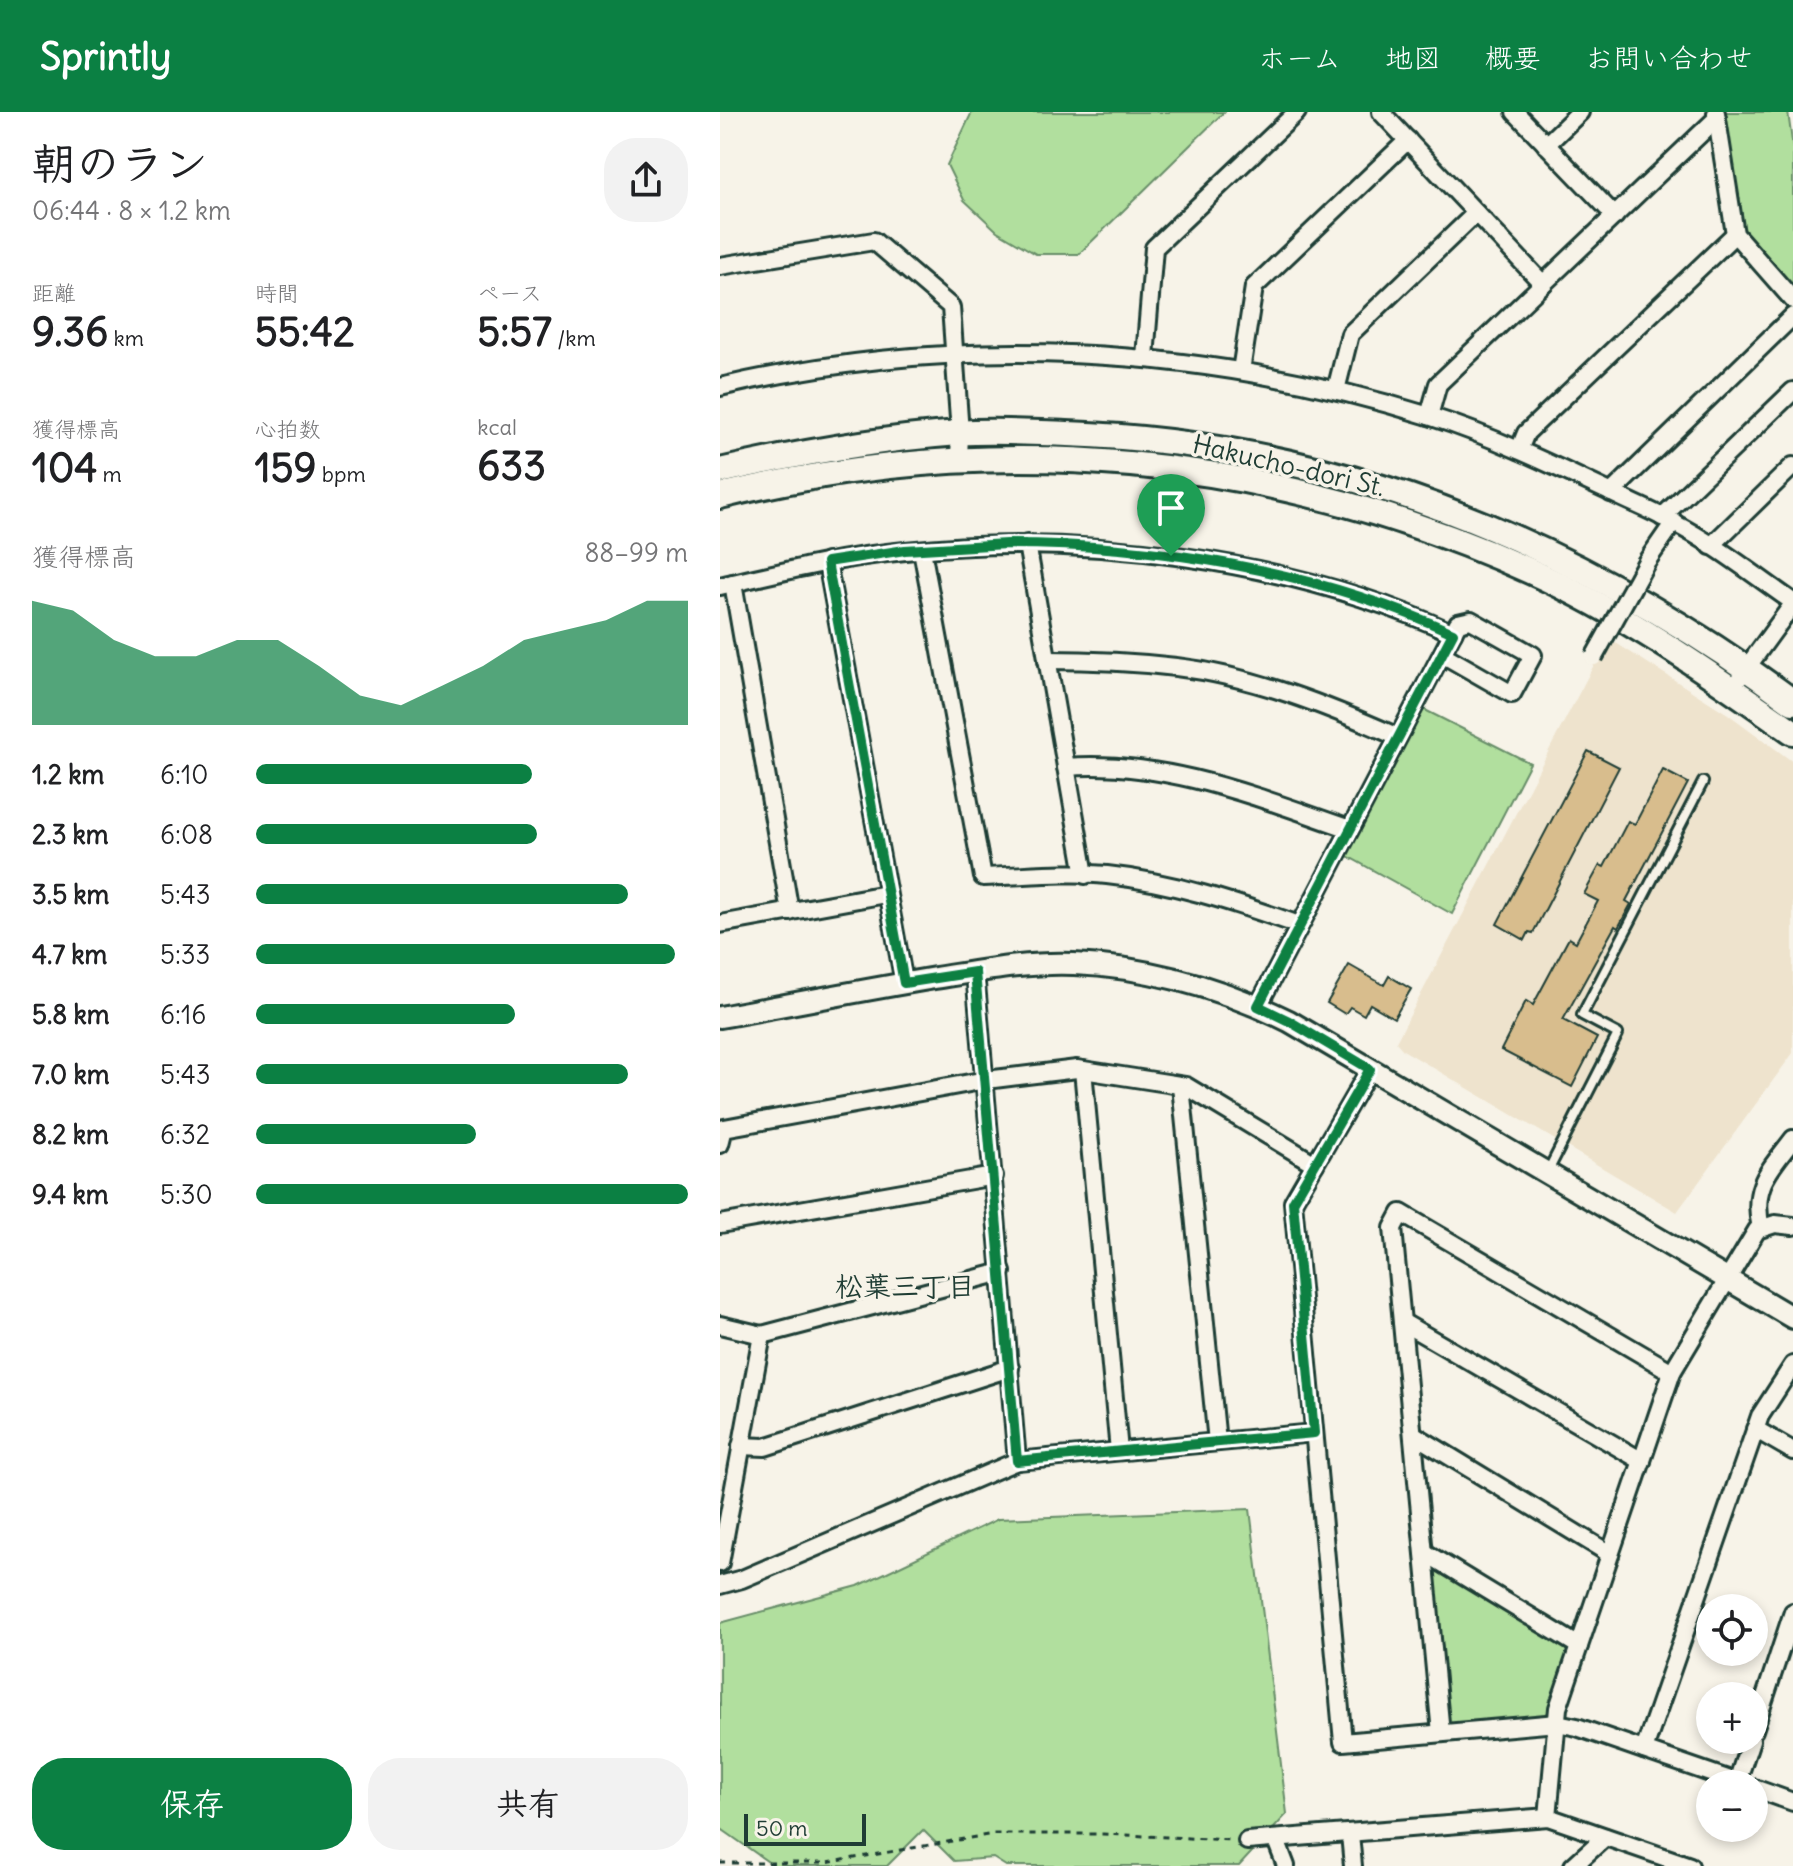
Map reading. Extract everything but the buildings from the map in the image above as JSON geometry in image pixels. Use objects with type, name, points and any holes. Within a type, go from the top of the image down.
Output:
[{"type":"main road","name":"Hakucho-dori St.","points":[[720,471],[839,447],[960,433],[1105,435],[1164,441],[1322,469],[1413,497],[1543,549],[1689,629],[1793,702]]},
{"type":"main road","name":"Hakucho-dori St.","points":[[720,496],[842,472],[959,459],[1049,459],[1175,468],[1313,494],[1400,519],[1533,572],[1675,650],[1793,732]]},
{"type":"street","points":[[1145,357],[1154,248],[1297,112]]},
{"type":"street","points":[[1381,112],[1543,284]]},
{"type":"street","points":[[1515,112],[1615,216]]},
{"type":"street","points":[[1546,145],[1580,112]]},
{"type":"street","points":[[1429,416],[1438,384],[1717,115]]},
{"type":"street","points":[[1717,115],[1735,234],[1793,300]]},
{"type":"street","points":[[1241,371],[1254,287],[1408,140]]},
{"type":"street","points":[[1336,390],[1350,334],[1476,213]]},
{"type":"street","points":[[1519,450],[1526,433],[1735,234]]},
{"type":"street","points":[[720,266],[874,241],[951,307],[959,459]]},
{"type":"street","points":[[1611,493],[1793,316]]},
{"type":"street","points":[[720,387],[813,368],[955,355],[1145,357],[1241,371],[1336,390],[1429,416],[1519,450],[1668,519],[1793,603],[1733,689]]},
{"type":"street","points":[[1594,657],[1668,519],[1793,391]]},
{"type":"street","points":[[1711,546],[1793,466]]},
{"type":"street","points":[[1027,544],[1085,875]]},
{"type":"street","points":[[790,912],[726,584],[827,562],[922,550],[1061,544],[1156,554],[1238,568],[1342,592],[1453,633]]},
{"type":"street","points":[[922,550],[983,877],[1104,875],[1149,881],[1203,894],[1299,925]]},
{"type":"street","points":[[827,562],[904,983]]},
{"type":"street","points":[[1258,1006],[1458,623],[1471,620],[1533,655],[1512,694],[1442,654]]},
{"type":"street","points":[[1047,660],[1178,667],[1238,679],[1340,711],[1398,737]]},
{"type":"street","points":[[1066,767],[1090,765],[1152,771],[1198,780],[1350,829]]},
{"type":"street","points":[[720,924],[886,894]]},
{"type":"street","points":[[720,1017],[904,983],[1045,963],[1131,969],[1174,977],[1258,1006],[1289,1021],[1793,1318]]},
{"type":"street","points":[[975,972],[1017,1461]]},
{"type":"street","points":[[720,1144],[724,1128],[986,1080],[1077,1069],[1186,1086],[1315,1164]]},
{"type":"street","points":[[1370,1069],[1293,1202],[1343,1742],[1557,1723],[1702,1770]]},
{"type":"street","points":[[1083,1070],[1119,1451]]},
{"type":"street","points":[[1181,1086],[1217,1442]]},
{"type":"street","points":[[1761,1228],[1756,1206],[1761,1182],[1793,1139]]},
{"type":"street","points":[[720,1224],[994,1176]]},
{"type":"street","points":[[1441,1733],[1393,1228],[1401,1213],[1672,1372]]},
{"type":"street","points":[[1548,1817],[1558,1708],[1672,1372],[1751,1238],[1761,1228],[1775,1224],[1793,1226]]},
{"type":"street","points":[[720,1325],[762,1335],[1002,1272]]},
{"type":"street","points":[[1402,1322],[1642,1461]]},
{"type":"street","points":[[720,1563],[762,1335]]},
{"type":"street","points":[[1644,1750],[1760,1416],[1793,1365]]},
{"type":"street","points":[[741,1446],[765,1447],[1010,1368]]},
{"type":"street","points":[[1755,1429],[1793,1451]]},
{"type":"street","points":[[720,1585],[742,1579],[1017,1461],[1314,1433]]},
{"type":"street","points":[[1413,1434],[1610,1554]]},
{"type":"street","points":[[1424,1552],[1579,1646]]},
{"type":"street","points":[[1768,1688],[1793,1612]]},
{"type":"street","points":[[1768,1793],[1793,1802]]},
{"type":"street","points":[[1247,1841],[1548,1817],[1690,1866]]},
{"type":"street","points":[[1350,1834],[1353,1866]]},
{"type":"street","points":[[1573,1866],[1605,1837]]},
{"type":"street","points":[[1276,1840],[1286,1866]]},
{"type":"lane","points":[[1547,1173],[1618,1034],[1582,1015],[1703,782]]},
{"type":"path","points":[[720,1863],[826,1863],[993,1834],[1103,1834],[1247,1841]]},
{"type":"shaded area","points":[[1608,638],[1728,714],[1793,762],[1793,1053],[1677,1212],[1403,1050],[1396,1042]]},
{"type":"green space","points":[[972,112],[1224,112],[1079,254],[1036,254],[997,231],[964,200],[947,165]]},
{"type":"green space","points":[[1719,112],[1788,112],[1793,149],[1793,290],[1734,223]]},
{"type":"green space","points":[[1423,709],[1530,763],[1452,914],[1344,854]]},
{"type":"green space","points":[[1250,1509],[1287,1814],[1239,1866],[1006,1866],[993,1858],[954,1861],[923,1830],[887,1866],[774,1866],[720,1828],[720,1623],[858,1586],[998,1519]]},
{"type":"green space","points":[[1441,1569],[1563,1645],[1568,1653],[1549,1712],[1544,1716],[1453,1724],[1447,1719],[1433,1574]]},
{"type":"district","name":"松葉三丁目","points":[[905,1286]]},
{"type":"route","points":[[1006,544],[1061,544],[1171,556],[1342,592],[1453,633],[1258,1006],[1370,1069],[1293,1202],[1314,1433],[1017,1461],[975,972],[904,983],[827,562],[905,550],[1006,544]]}]
